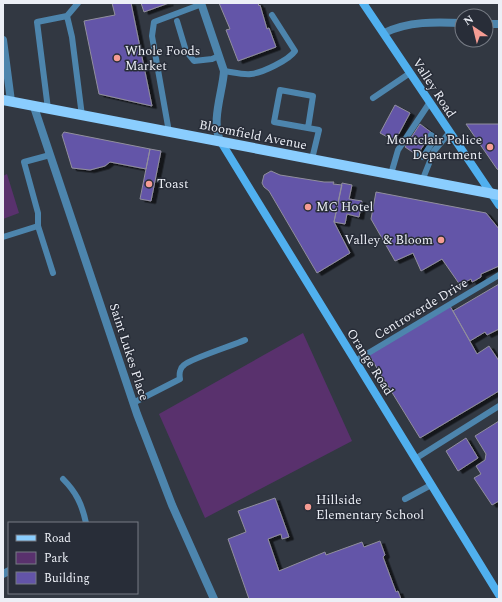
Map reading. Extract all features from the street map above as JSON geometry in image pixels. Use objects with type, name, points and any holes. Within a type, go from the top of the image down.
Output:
[{"type":"main road","name":"Bloomfield Avenue","points":[[7,101],[495,195]]},
{"type":"street","points":[[202,3],[224,70],[216,122],[217,132],[221,142]]},
{"type":"street","name":"Valley Road","points":[[364,3],[450,133],[495,195],[499,205]]},
{"type":"street","points":[[384,33],[400,26],[423,22],[454,23]]},
{"type":"street","points":[[3,40],[7,101]]},
{"type":"street","name":"Saint Lukes Place","points":[[34,107],[133,403],[154,461],[214,599]]},
{"type":"street","name":"Orange Road","points":[[221,142],[499,595]]},
{"type":"lane","points":[[48,109],[36,22],[67,16],[78,3]]},
{"type":"lane","points":[[168,132],[152,36],[154,22],[202,3]]},
{"type":"lane","points":[[224,70],[252,74],[273,66],[292,55],[295,51],[272,15]]},
{"type":"lane","points":[[67,16],[72,37],[82,116]]},
{"type":"lane","points":[[177,21],[186,51],[194,61],[212,59],[219,56]]},
{"type":"lane","points":[[373,98],[410,73]]},
{"type":"lane","points":[[308,128],[313,96],[280,90],[274,122],[319,130],[312,159]]},
{"type":"lane","points":[[391,174],[398,150],[416,126],[430,102]]},
{"type":"lane","points":[[422,180],[429,148],[450,133]]},
{"type":"lane","points":[[418,154],[423,157],[435,138],[431,135]]},
{"type":"lane","points":[[50,155],[24,162],[38,213],[38,226],[53,274]]},
{"type":"lane","points":[[3,237],[38,226]]},
{"type":"lane","name":"Centroverde Drive","points":[[355,361],[499,275]]},
{"type":"lane","points":[[133,403],[180,379],[182,365],[190,360],[245,340]]},
{"type":"lane","points":[[415,459],[499,406]]},
{"type":"lane","points":[[63,479],[75,491],[82,504],[86,522]]},
{"type":"lane","points":[[405,499],[431,485]]},
{"type":"green space","points":[[7,174],[19,213],[3,219],[3,176]]},
{"type":"green space","points":[[303,333],[352,441],[205,518],[159,414]]},
{"type":"building","name":"Whole Foods Market","points":[[112,3],[131,3],[152,106],[99,94],[84,21],[115,15]]},
{"type":"building","points":[[141,3],[169,3],[144,12]]},
{"type":"building","points":[[219,3],[258,3],[259,6],[260,5],[267,29],[269,28],[276,47],[238,61],[226,30],[230,29]]},
{"type":"building","points":[[395,105],[410,113],[395,141],[380,133]]},
{"type":"building","points":[[420,124],[432,133],[417,155],[405,147]]},
{"type":"building","name":"Montclair Police Department","points":[[466,124],[499,124],[499,170],[497,169]]},
{"type":"building","points":[[64,132],[150,149],[146,169],[110,162],[105,166],[90,170],[72,168],[62,135]]},
{"type":"building","name":"Toast","points":[[150,149],[161,151],[151,201],[140,199]]},
{"type":"building","name":"MC Hotel","points":[[271,171],[280,175],[324,182],[334,182],[333,184],[342,185],[334,222],[350,253],[317,273],[269,191],[262,183],[264,175]]},
{"type":"building","points":[[342,183],[352,185],[349,199],[362,201],[359,217],[347,214],[345,224],[334,222]]},
{"type":"building","name":"Valley & Bloom","points":[[376,192],[486,213],[499,229],[499,266],[481,274],[481,277],[472,282],[471,279],[460,285],[442,259],[421,271],[413,253],[395,261],[371,219]]},
{"type":"building","points":[[499,284],[499,329],[487,335],[485,332],[470,341],[453,311]]},
{"type":"building","points":[[450,306],[477,354],[489,346],[499,361],[499,391],[420,438],[369,355]]},
{"type":"building","points":[[499,421],[499,501],[492,505],[474,478],[481,474],[476,466],[485,460],[486,454],[475,436]]},
{"type":"building","points":[[466,438],[478,458],[458,471],[446,451]]},
{"type":"building","points":[[275,498],[289,537],[282,539],[281,534],[268,539],[279,571],[325,552],[326,555],[362,542],[364,547],[380,541],[385,555],[383,557],[396,592],[398,591],[401,599],[249,599],[228,539],[246,532],[238,511]]},
{"type":"place","name":"Whole Foods Market","points":[[117,58]]},
{"type":"place","name":"Montclair Police Department","points":[[490,147]]},
{"type":"place","name":"Toast","points":[[149,184]]},
{"type":"place","name":"MC Hotel","points":[[308,207]]},
{"type":"place","name":"Valley & Bloom","points":[[441,240]]},
{"type":"place","name":"Hillside Elementary School","points":[[308,507]]}]
